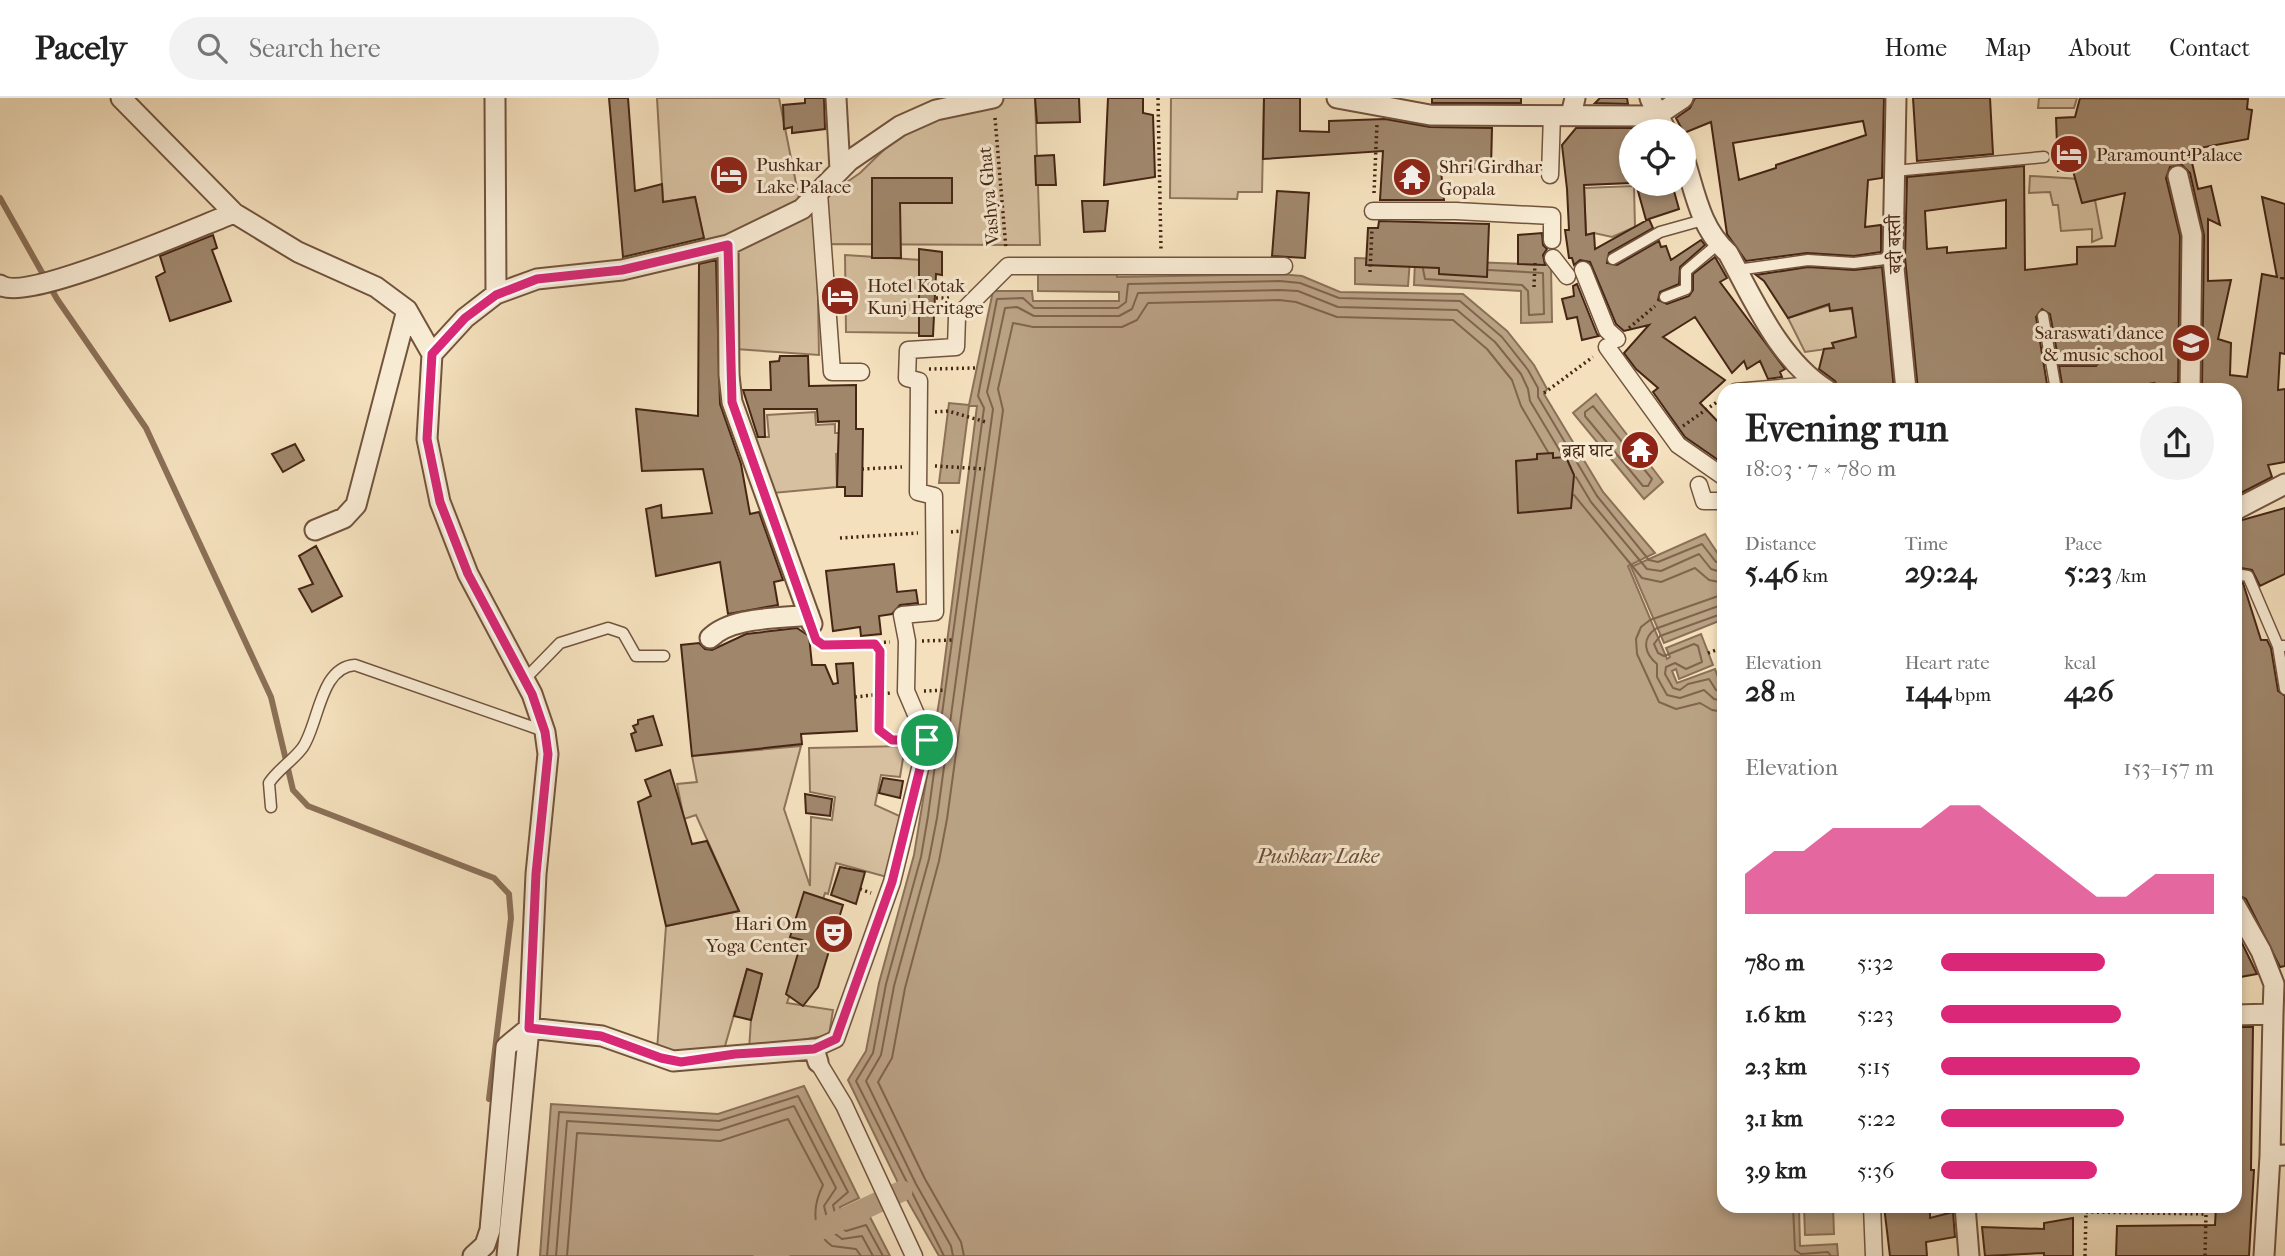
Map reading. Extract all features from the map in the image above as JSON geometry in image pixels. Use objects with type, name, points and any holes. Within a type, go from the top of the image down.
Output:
[{"type":"street","points":[[121,98],[234,213],[298,252],[376,287],[407,310],[432,354],[427,439],[440,502],[468,574],[524,680],[545,732],[548,754],[536,874],[529,1028],[524,1057],[507,1256]]},
{"type":"street","points":[[495,98],[496,295]]},
{"type":"street","points":[[836,98],[840,170]]},
{"type":"street","points":[[432,354],[465,318],[496,295],[537,279],[622,270],[728,245],[802,209],[840,170],[913,119],[936,110],[993,98]]},
{"type":"street","points":[[1337,98],[1430,115],[1566,109],[1657,115],[1683,98]]},
{"type":"street","name":"बदी बस्ती","points":[[1895,98],[1893,258],[1905,383]]},
{"type":"street","points":[[1550,175],[1566,109]]},
{"type":"street","points":[[2178,176],[2192,234],[2190,383]]},
{"type":"street","points":[[818,193],[832,372],[861,372]]},
{"type":"street","points":[[1696,196],[1703,220],[1718,244],[1728,253],[1776,338],[1817,383]]},
{"type":"street","points":[[1373,211],[1457,211],[1552,216],[1552,240]]},
{"type":"street","points":[[9,287],[58,281],[234,213]]},
{"type":"street","points":[[710,638],[724,627],[740,624],[810,620],[732,402],[728,245]]},
{"type":"street","points":[[1553,258],[1567,276]]},
{"type":"street","points":[[473,1256],[485,1245],[490,1230],[506,1047],[529,1028],[601,1036],[673,1061],[816,1055],[836,1039],[892,882],[927,740],[906,691],[907,641],[902,615],[935,612],[934,496],[918,492],[919,381],[907,378],[908,350],[956,347],[957,317],[1008,267],[1284,266]]},
{"type":"street","points":[[1583,270],[1612,343],[1678,445],[1717,472]]},
{"type":"street","points":[[316,530],[344,518],[356,505],[407,310]]},
{"type":"street","points":[[2242,506],[2285,484]]},
{"type":"street","points":[[1699,485],[1704,501],[1717,501]]},
{"type":"street","points":[[2242,917],[2279,980],[2273,1014],[2278,1155],[2264,1256]]},
{"type":"street","points":[[2242,1015],[2273,1014]]},
{"type":"street","points":[[816,1055],[844,1105],[914,1256]]},
{"type":"street","points":[[1872,1213],[1874,1256]]},
{"type":"street","points":[[1966,1213],[1969,1256]]},
{"type":"lane","points":[[1893,172],[2044,157]]},
{"type":"lane","points":[[1614,260],[1660,232],[1703,220]]},
{"type":"lane","points":[[1665,297],[1686,289],[1686,271],[1718,244]]},
{"type":"lane","points":[[1737,270],[1808,260],[1854,263],[1893,258]]},
{"type":"lane","points":[[2043,316],[2055,383]]},
{"type":"lane","points":[[2051,359],[2095,359]]},
{"type":"lane","points":[[2242,575],[2248,576],[2282,646],[2285,689]]},
{"type":"lane","points":[[524,680],[560,643],[608,628],[623,633],[636,656],[664,656]]},
{"type":"lane","points":[[271,807],[269,789],[273,777],[304,745],[334,674],[345,666],[355,665],[545,732]]},
{"type":"path","name":"Vashya Ghat","points":[[993,98],[1008,267]]},
{"type":"path","points":[[1158,98],[1161,265]]},
{"type":"path","points":[[1370,272],[1378,106]]},
{"type":"path","points":[[918,412],[948,411],[986,422]]},
{"type":"path","points":[[840,538],[962,531]]},
{"type":"path","points":[[810,620],[816,640],[823,645],[875,644],[880,651],[879,730],[892,740],[927,740]]},
{"type":"path","points":[[1709,653],[1717,650]]},
{"type":"path","points":[[2085,1256],[2087,1213]]},
{"type":"path","points":[[2146,1213],[2206,1214],[2205,1256]]},
{"type":"shaded area","points":[[657,98],[779,98],[801,208],[706,250],[695,197],[663,202]]},
{"type":"shaded area","points":[[971,98],[1035,98],[1040,245],[817,244],[819,355],[736,349],[731,247],[795,218],[860,173],[928,107]]},
{"type":"shaded area","points":[[1171,98],[1264,98],[1262,192],[1238,192],[1237,199],[1170,198]]},
{"type":"shaded area","points":[[2039,98],[2077,98],[2074,108],[2038,108]]},
{"type":"shaded area","points":[[2030,176],[2080,179],[2078,187],[2082,202],[2095,200],[2102,238],[2092,242],[2092,229],[2061,231],[2058,205],[2053,205],[2050,192],[2029,193]]},
{"type":"shaded area","points":[[1619,187],[1619,196],[1634,196],[1635,227],[1612,237],[1594,233],[1586,235],[1584,188]]},
{"type":"shaded area","points":[[845,255],[921,260],[921,333],[846,332]]},
{"type":"shaded area","points":[[1830,305],[1830,311],[1852,309],[1858,345],[1843,340],[1833,343],[1834,348],[1805,352],[1788,318]]},
{"type":"shaded area","points":[[815,412],[816,425],[835,424],[835,433],[844,433],[840,453],[836,454],[837,487],[773,493],[752,437],[769,437],[767,415]]},
{"type":"shaded area","points":[[801,746],[784,809],[810,886],[811,817],[832,820],[835,797],[810,792],[809,748],[905,746],[900,777],[881,775],[875,805],[904,818],[887,877],[836,863],[828,894],[825,893],[787,1003],[833,1010],[829,1035],[749,1050],[751,1020],[762,974],[747,969],[723,1053],[673,1059],[657,1050],[666,926],[739,911],[696,815],[684,819],[677,784],[697,782],[692,756]]},
{"type":"water","points":[[1355,258],[1410,260],[1408,286],[1355,284]]},
{"type":"water","points":[[1415,260],[1551,265],[1552,322],[1521,323],[1521,291],[1414,285]]},
{"type":"water","name":"Pushkar Lake","points":[[1117,270],[1117,277],[1280,274],[1302,276],[1340,292],[1463,294],[1507,331],[1534,365],[1547,389],[1544,394],[1603,492],[1655,553],[1628,566],[1667,659],[1670,657],[1666,648],[1701,634],[1713,665],[1679,679],[1676,669],[1672,671],[1677,683],[1715,669],[1717,675],[1717,1213],[1799,1213],[1800,1246],[1837,1244],[1838,1256],[939,1256],[902,1191],[848,1080],[866,1051],[879,983],[914,855],[941,690],[977,406],[969,406],[959,483],[939,483],[949,403],[969,405],[993,291],[1032,291],[1033,301],[1119,301],[1119,292],[1038,291],[1038,271]]},
{"type":"water","points":[[1596,394],[1663,482],[1644,499],[1573,413]]},
{"type":"water","points":[[1705,534],[1717,552],[1717,622],[1664,643],[1631,567]]},
{"type":"water","points":[[804,1086],[859,1198],[840,1207],[845,1224],[869,1215],[890,1256],[540,1256],[551,1104],[718,1114]]},
{"type":"water","points":[[1804,1213],[1833,1213],[1834,1234],[1805,1235]]},
{"type":"building","points":[[609,98],[628,98],[635,191],[662,184],[663,202],[695,197],[704,238],[623,257]]},
{"type":"building","points":[[805,98],[824,98],[825,129],[792,133],[792,127],[784,129],[783,105],[805,103]]},
{"type":"building","points":[[1035,98],[1079,98],[1080,122],[1037,123]]},
{"type":"building","points":[[1108,98],[1143,98],[1143,113],[1153,115],[1155,177],[1104,185]]},
{"type":"building","points":[[1264,98],[1300,98],[1300,131],[1329,132],[1329,121],[1385,119],[1430,127],[1492,128],[1491,168],[1441,171],[1444,200],[1380,200],[1383,151],[1263,159]]},
{"type":"building","points":[[1432,98],[1521,98],[1521,103],[1432,103]]},
{"type":"building","points":[[1600,98],[1627,98],[1628,104],[1595,103]]},
{"type":"building","points":[[1695,98],[1884,98],[1882,178],[1868,180],[1865,227],[1881,225],[1881,252],[1854,256],[1807,253],[1746,261],[1727,234],[1711,122],[1696,128],[1696,119],[1676,118],[1690,108]],"holes":[[[1863,121],[1866,135],[1776,165],[1776,168],[1739,180],[1733,143]]]},
{"type":"building","points":[[1913,98],[1990,98],[1993,154],[1917,161]]},
{"type":"building","points":[[2080,98],[2248,99],[2247,109],[2252,110],[2248,139],[2189,150],[2190,155],[2183,156],[2191,158],[2198,189],[2211,186],[2220,225],[2208,219],[2208,281],[2231,280],[2218,339],[2231,343],[2230,375],[2247,377],[2262,274],[2277,277],[2262,197],[2285,204],[2285,278],[2280,278],[2285,279],[2285,354],[2280,353],[2278,390],[2285,389],[2285,462],[2268,465],[2272,477],[2242,492],[2242,383],[2202,383],[2204,235],[2190,173],[2182,165],[2170,167],[2166,178],[2180,236],[2178,383],[2062,383],[2059,366],[2096,366],[2102,358],[2096,352],[2057,352],[2050,314],[2042,309],[2036,317],[2047,383],[1917,383],[1905,258],[1907,177],[2024,166],[2025,270],[2077,264],[2077,247],[2115,246],[2125,193],[2082,203],[2073,171],[2058,171],[2056,118],[2075,117]],"holes":[[[2006,200],[2006,248],[1947,253],[1947,247],[1927,249],[1925,211]]]},
{"type":"building","points":[[1576,128],[1619,128],[1619,184],[1584,185],[1586,235],[1594,233],[1595,249],[1649,219],[1653,228],[1609,253],[1607,263],[1617,265],[1659,241],[1661,247],[1666,246],[1671,260],[1701,240],[1705,245],[1680,267],[1679,284],[1660,292],[1658,300],[1667,304],[1689,296],[1693,290],[1693,274],[1715,257],[1727,278],[1720,282],[1785,369],[1780,372],[1782,377],[1768,379],[1760,361],[1747,369],[1744,361],[1732,373],[1695,317],[1663,337],[1725,380],[1717,383],[1717,387],[1700,403],[1717,421],[1717,459],[1685,437],[1653,392],[1658,388],[1636,369],[1624,353],[1649,325],[1624,331],[1616,324],[1590,262],[1580,260],[1574,265],[1572,258],[1569,258],[1565,230],[1569,230],[1562,145]]},
{"type":"building","points":[[1054,155],[1056,185],[1036,185],[1035,156]]},
{"type":"building","points":[[872,178],[952,178],[952,203],[900,203],[901,258],[872,258]]},
{"type":"building","points":[[1277,191],[1309,193],[1305,258],[1272,256]]},
{"type":"building","points":[[1639,196],[1675,196],[1679,209],[1646,220]]},
{"type":"building","points":[[1082,201],[1108,201],[1105,231],[1084,232]]},
{"type":"building","points":[[1379,221],[1489,224],[1487,277],[1439,274],[1439,268],[1366,265],[1368,228],[1378,228]]},
{"type":"building","points":[[1542,233],[1543,245],[1547,249],[1543,255],[1545,265],[1518,264],[1518,235]]},
{"type":"building","points":[[213,235],[217,248],[212,250],[231,301],[170,321],[156,277],[165,272],[160,256]]},
{"type":"building","points":[[919,249],[942,252],[942,275],[936,274],[933,336],[919,336]]},
{"type":"building","points":[[716,261],[720,404],[741,464],[750,514],[759,512],[783,580],[774,582],[778,605],[728,614],[720,562],[656,576],[646,509],[661,505],[662,518],[712,513],[703,469],[642,471],[636,409],[698,416],[699,264]]},
{"type":"building","points":[[1808,267],[1854,270],[1882,267],[1893,383],[1836,383],[1819,369],[1824,349],[1834,348],[1832,343],[1856,337],[1852,308],[1830,311],[1829,304],[1788,318],[1764,281],[1756,275]]},
{"type":"building","points":[[1577,284],[1599,336],[1582,340],[1577,317],[1567,319],[1562,299],[1574,296],[1573,286]]},
{"type":"building","points":[[780,356],[808,356],[809,386],[856,385],[856,429],[863,429],[862,496],[845,496],[845,487],[837,487],[839,421],[818,422],[817,409],[764,409],[765,437],[758,437],[743,390],[771,390],[770,362],[779,361]]},
{"type":"building","points":[[295,444],[304,460],[283,472],[272,454]]},
{"type":"building","points":[[1553,453],[1553,458],[1566,457],[1574,475],[1571,508],[1518,513],[1516,461],[1537,459],[1537,454]]},
{"type":"building","points":[[2285,508],[2285,574],[2260,586],[2252,570],[2242,568],[2242,520]]},
{"type":"building","points":[[316,546],[342,596],[312,612],[299,589],[313,584],[299,556]]},
{"type":"building","points":[[894,564],[897,592],[916,590],[918,603],[900,605],[892,614],[879,616],[881,634],[861,636],[860,627],[833,631],[826,571]]},
{"type":"building","points":[[2242,583],[2261,640],[2267,640],[2271,648],[2278,691],[2285,696],[2285,966],[2280,967],[2246,899],[2242,897]]},
{"type":"building","points":[[797,628],[809,636],[812,665],[825,665],[833,684],[838,683],[836,664],[853,663],[857,731],[801,734],[802,744],[692,756],[681,645],[699,643],[705,649],[712,650],[746,634]]},
{"type":"building","points":[[653,716],[662,745],[636,751],[631,734],[636,732],[633,726],[638,724],[638,720]]},
{"type":"building","points":[[670,770],[692,844],[707,841],[739,911],[666,926],[638,802],[651,796],[645,780]]},
{"type":"building","points":[[883,778],[903,781],[900,798],[879,793]]},
{"type":"building","points":[[805,794],[832,799],[830,816],[806,813]]},
{"type":"building","points":[[840,867],[865,872],[856,904],[831,895]]},
{"type":"building","points":[[804,892],[843,905],[818,987],[803,1006],[786,994],[802,940],[790,937]]},
{"type":"building","points":[[2242,943],[2257,974],[2242,977]]},
{"type":"building","points":[[747,969],[762,974],[751,1020],[734,1016]]},
{"type":"building","points":[[2242,1027],[2253,1027],[2251,1170],[2254,1170],[2249,1256],[2116,1256],[2117,1226],[2215,1225],[2216,1213],[2242,1213]]},
{"type":"building","points":[[1885,1213],[1930,1213],[1930,1218],[1953,1213],[1955,1237],[1926,1242],[1927,1256],[1890,1256]]},
{"type":"building","points":[[2073,1218],[2073,1256],[2044,1256],[2044,1253],[1985,1256],[1982,1227],[2044,1229],[2044,1223]]},
{"type":"waterway","points":[[0,198],[57,299],[146,428],[271,697],[293,790],[308,806],[494,878],[509,894],[511,918],[489,1099]]},
{"type":"waterway","points":[[764,1256],[902,1191]]},
{"type":"place","name":"Paramount Palace","points":[[2069,154]]},
{"type":"place","name":"Pushkar Lake Palace","points":[[729,175]]},
{"type":"place","name":"Shri Girdhar Gopala","points":[[1412,177]]},
{"type":"place","name":"Hotel Kotak Kunj Heritage","points":[[840,296]]},
{"type":"place","name":"Saraswati dance & music school","points":[[2191,343]]},
{"type":"place","name":"ब्रह्म घाट","points":[[1640,450]]},
{"type":"place","name":"Hari Om Yoga Center","points":[[834,934]]},
{"type":"route","points":[[728,245],[729,375],[732,402],[816,640],[823,645],[875,644],[880,651],[881,734],[892,740],[927,740],[892,882],[836,1039],[814,1049],[735,1054],[681,1062],[661,1058],[601,1036],[565,1029],[529,1028],[536,874],[548,754],[545,732],[532,694],[468,574],[440,502],[427,439],[432,354],[465,318],[496,295],[537,279],[622,270],[728,245]]}]
